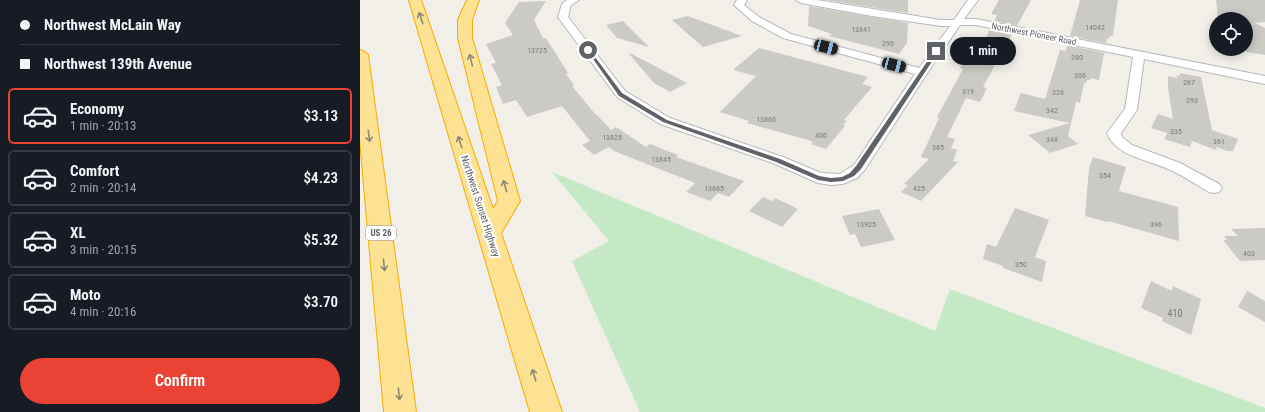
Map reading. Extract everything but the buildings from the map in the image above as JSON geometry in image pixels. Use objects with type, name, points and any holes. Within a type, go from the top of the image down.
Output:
[{"type":"highway","name":"Northwest Sunset Highway","points":[[415,0],[546,412]]},
{"type":"highway","points":[[473,0],[465,20],[465,38],[509,200],[489,232]]},
{"type":"highway","name":"US 26","points":[[360,55],[400,412]]},
{"type":"street","points":[[742,0],[739,5],[743,10],[767,26],[787,36],[922,72]]},
{"type":"street","name":"Northwest Pioneer Road","points":[[801,0],[872,13],[941,22],[976,22],[1265,80]]},
{"type":"street","points":[[570,2],[563,17],[621,94],[665,121],[778,160],[818,178],[831,180],[843,179],[859,168],[951,29],[958,22],[973,0]]},
{"type":"street","points":[[1139,54],[1131,110],[1114,133],[1116,139],[1127,148],[1175,166],[1214,188]]},
{"type":"green space","points":[[552,172],[935,331],[950,289],[1265,408],[1265,412],[640,412],[572,261],[609,241]]},
{"type":"route","points":[[588,50],[621,94],[665,121],[778,160],[818,178],[831,180],[843,179],[859,168],[936,51]]}]
